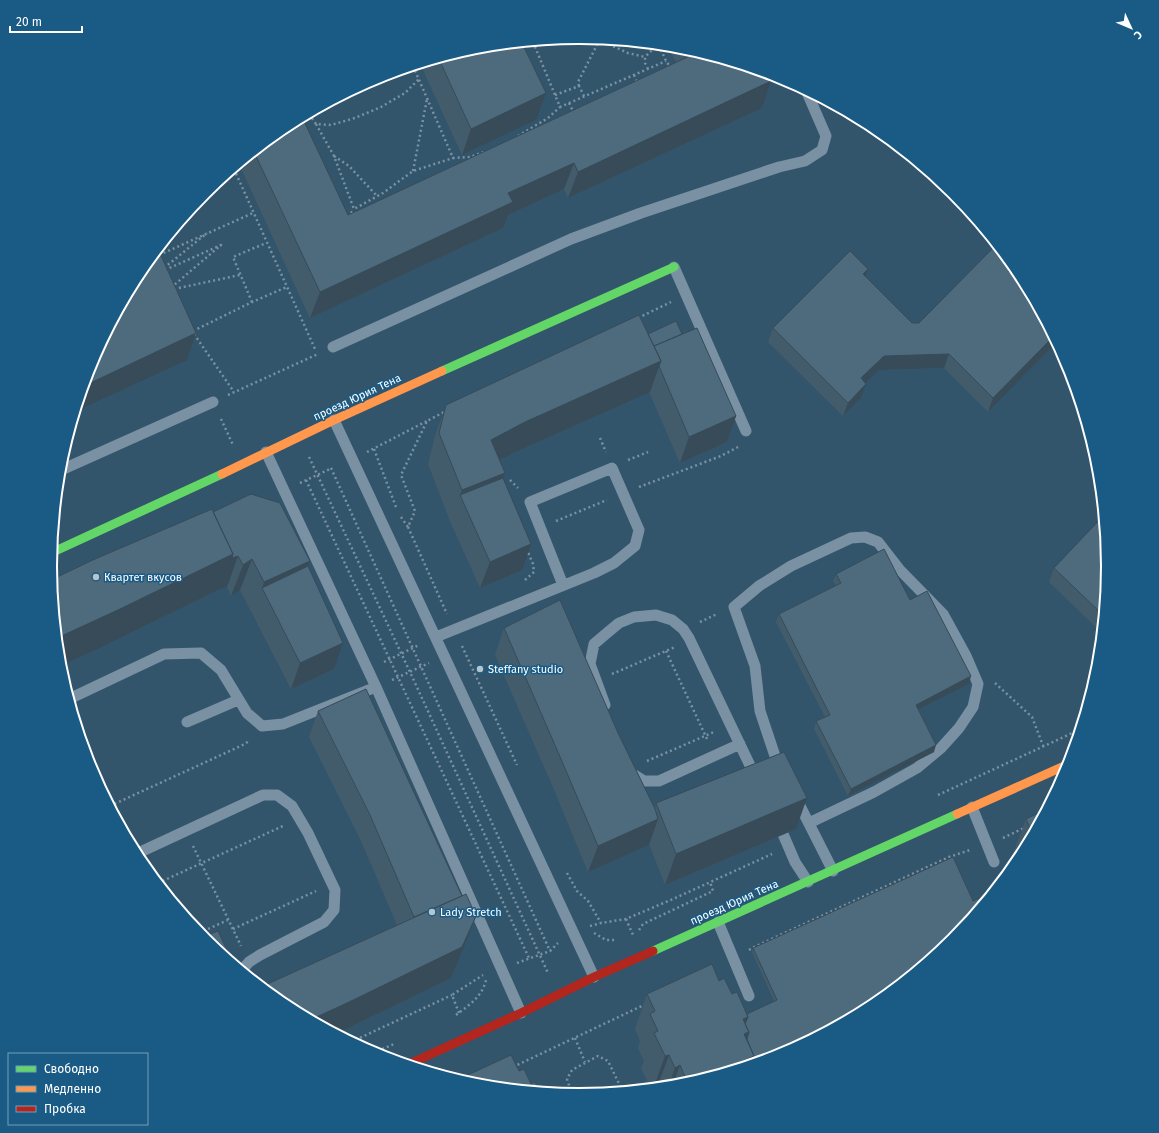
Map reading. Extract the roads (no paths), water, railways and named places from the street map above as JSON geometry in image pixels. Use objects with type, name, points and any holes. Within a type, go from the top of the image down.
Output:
[{"type":"street","name":"проезд Юрия Тена","points":[[57,550],[242,465],[334,420],[674,266]]},
{"type":"street","name":"проезд Юрия Тена","points":[[414,1062],[521,1013],[594,977],[1061,767]]},
{"type":"lane","points":[[333,347],[544,251],[606,225],[779,167],[805,161],[822,150],[826,136],[809,97]]},
{"type":"lane","points":[[674,266],[746,431]]},
{"type":"lane","points":[[67,468],[213,402]]},
{"type":"lane","points":[[334,420],[594,977]]},
{"type":"lane","points":[[266,452],[368,669],[521,1013]]},
{"type":"lane","points":[[436,637],[594,573],[614,563],[635,546],[639,530],[612,468],[530,502],[563,585]]},
{"type":"lane","points":[[785,776],[775,756],[760,711],[756,666],[734,607],[759,586],[791,566],[851,538],[865,537],[878,542],[899,569],[943,614],[966,656],[978,684],[973,707],[959,728],[941,748],[917,768],[874,792],[809,823]]},
{"type":"lane","points":[[610,718],[595,688],[590,664],[594,644],[619,623],[634,616],[656,615],[672,620],[683,629],[690,640],[761,789]]},
{"type":"lane","points":[[74,696],[164,654],[201,653],[221,670],[247,713],[262,726],[283,724],[376,687]]},
{"type":"lane","points":[[187,722],[238,700]]},
{"type":"lane","points":[[628,765],[631,773],[644,781],[659,781],[740,744]]},
{"type":"lane","points":[[792,790],[833,871]]},
{"type":"lane","points":[[142,851],[263,795],[277,795],[292,806],[308,833],[335,890],[334,910],[324,922],[260,955],[249,962],[245,967]]},
{"type":"lane","points":[[972,807],[994,862]]},
{"type":"lane","points":[[783,834],[795,862],[808,882]]},
{"type":"lane","points":[[718,922],[748,996]]},
{"type":"place","name":"Квартет вкусов","points":[[96,577]]},
{"type":"place","name":"Steffany studio","points":[[480,669]]},
{"type":"place","name":"Lady Stretch","points":[[432,912]]}]
